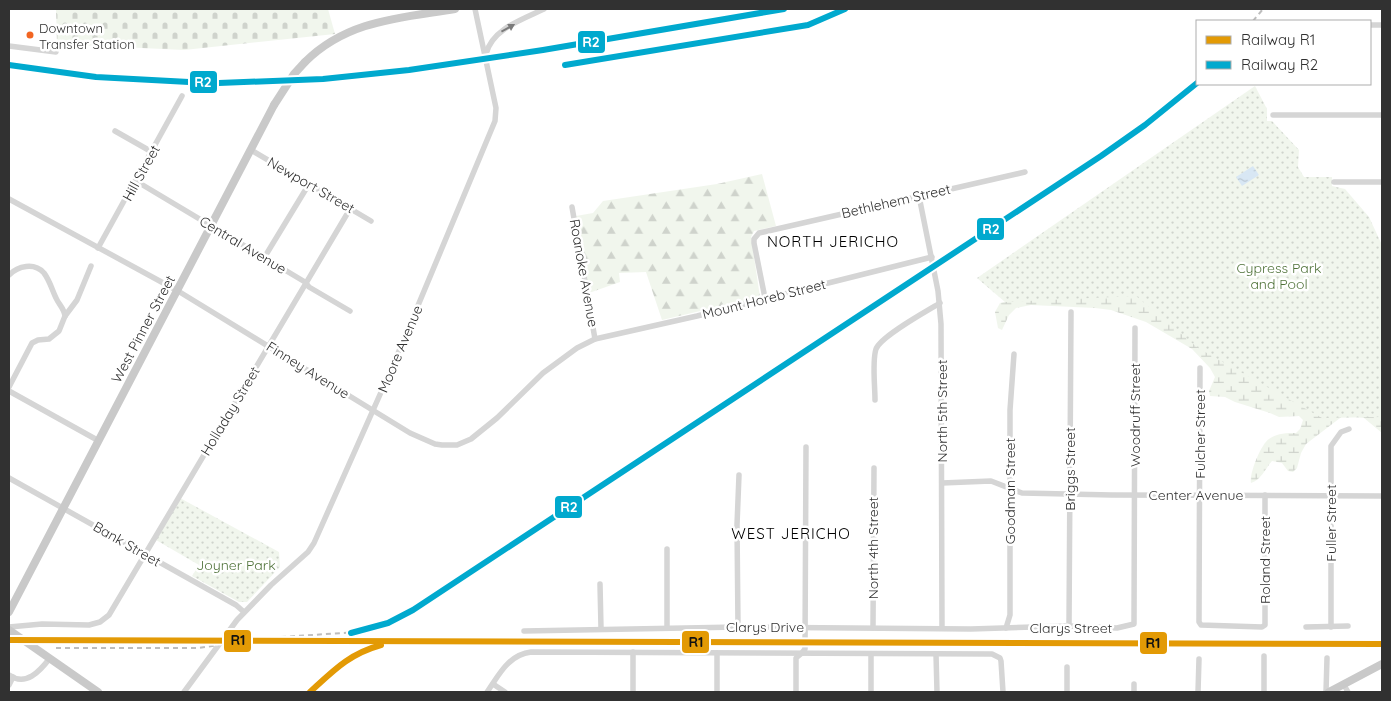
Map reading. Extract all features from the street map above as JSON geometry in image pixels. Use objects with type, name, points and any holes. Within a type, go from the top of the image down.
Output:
[{"type":"main road","name":"West Pinner Street","points":[[9,612],[274,105],[294,74],[305,62],[335,38],[370,24],[425,11],[455,9]]},
{"type":"main road","points":[[9,629],[98,692]]},
{"type":"main road","points":[[1328,692],[1346,688],[1382,664]]},
{"type":"street","name":"Moore Avenue","points":[[184,692],[244,612],[271,584],[308,552],[314,544],[373,410],[495,121],[496,108],[475,9]]},
{"type":"street","points":[[485,58],[490,42],[498,34],[544,9]]},
{"type":"street","points":[[9,46],[56,52]]},
{"type":"street","name":"Hill Street","points":[[98,248],[182,96]]},
{"type":"street","points":[[1273,115],[1382,115]]},
{"type":"street","points":[[115,131],[152,152]]},
{"type":"street","name":"Newport Street","points":[[251,150],[370,220]]},
{"type":"street","name":"Bethlehem Street","points":[[765,298],[754,243],[756,236],[768,230],[1025,172]]},
{"type":"street","name":"Central Avenue","points":[[136,181],[306,283],[309,287],[350,312]]},
{"type":"street","points":[[1334,182],[1382,182]]},
{"type":"street","points":[[264,258],[309,184]]},
{"type":"street","name":"North 5th Street","points":[[919,196],[932,257],[942,324],[942,628]]},
{"type":"street","name":"Finney Avenue","points":[[9,199],[178,291],[410,433],[434,444],[449,446],[464,442],[478,434],[497,418],[542,373],[577,348],[595,339]]},
{"type":"street","name":"Roanoke Avenue","points":[[572,207],[595,339]]},
{"type":"street","name":"Holladay Street","points":[[9,629],[42,624],[89,625],[100,622],[109,614],[350,209]]},
{"type":"street","name":"Mount Horeb Street","points":[[595,339],[697,316],[932,257]]},
{"type":"street","points":[[9,275],[18,268],[28,266],[41,270],[47,278],[56,299],[64,309],[65,316]]},
{"type":"street","points":[[9,387],[32,343],[53,336],[59,331],[65,316],[77,300],[91,266]]},
{"type":"street","points":[[875,400],[875,355],[878,345],[906,324],[940,303]]},
{"type":"street","name":"Briggs Street","points":[[1069,626],[1071,312]]},
{"type":"street","name":"Woodruff Street","points":[[1135,328],[1135,622]]},
{"type":"street","name":"Goodman Street","points":[[1006,628],[1010,615],[1010,386],[1014,354]]},
{"type":"street","name":"Fulcher Street","points":[[1199,620],[1200,368]]},
{"type":"street","points":[[9,391],[99,441]]},
{"type":"street","name":"Fuller Street","points":[[1331,627],[1331,446],[1344,430],[1349,429]]},
{"type":"street","points":[[796,692],[796,658],[805,649],[806,447]]},
{"type":"street","name":"North 4th Street","points":[[873,628],[874,468]]},
{"type":"street","points":[[738,627],[737,525],[739,475]]},
{"type":"street","name":"Bank Street","points":[[9,478],[236,605],[244,612]]},
{"type":"street","name":"Center Avenue","points":[[942,483],[991,482],[1022,493],[1200,496],[1382,496]]},
{"type":"street","name":"Roland Street","points":[[1199,620],[1200,624],[1204,626],[1262,627],[1265,624],[1265,495]]},
{"type":"street","points":[[667,628],[668,549]]},
{"type":"street","points":[[600,584],[601,628]]},
{"type":"street","name":"Clarys Street","points":[[1006,628],[1069,626],[1117,628],[1132,625],[1135,622]]},
{"type":"street","points":[[1306,627],[1348,626]]},
{"type":"street","name":"Clarys Drive","points":[[524,631],[601,628],[738,627],[1006,628]]},
{"type":"street","points":[[633,652],[633,692]]},
{"type":"street","points":[[487,692],[512,659],[523,653],[633,652],[996,656],[1002,661],[1003,692]]},
{"type":"street","points":[[717,653],[717,692]]},
{"type":"street","points":[[871,654],[871,692]]},
{"type":"street","points":[[936,654],[937,692]]},
{"type":"street","points":[[1264,656],[1264,692]]},
{"type":"street","points":[[9,685],[11,676],[23,679],[30,677],[36,674],[50,658]]},
{"type":"street","points":[[1327,658],[1328,692]]},
{"type":"street","points":[[1198,692],[1199,659]]},
{"type":"street","points":[[1067,667],[1067,692]]},
{"type":"street","points":[[493,684],[505,692]]},
{"type":"street","points":[[1134,684],[1134,692]]},
{"type":"green space","points":[[56,9],[328,9],[335,34],[184,50],[57,44]]},
{"type":"green space","name":"Cypress Park and Pool","points":[[1255,86],[1267,109],[1267,121],[1272,121],[1299,150],[1298,167],[1304,177],[1332,177],[1332,186],[1345,189],[1369,217],[1382,245],[1382,417],[1322,418],[1198,348],[1136,296],[1005,302],[977,278]]},
{"type":"green space","points":[[762,174],[776,226],[754,231],[751,237],[760,297],[662,320],[646,272],[619,273],[620,282],[589,293],[576,216],[593,213],[603,201],[717,184]]},
{"type":"green space","points":[[1052,259],[1382,396],[1382,433],[1364,418],[1344,415],[1306,444],[1301,453],[1297,468],[1293,472],[1288,471],[1282,463],[1272,461],[1260,477],[1251,483],[1254,466],[1266,442],[1279,434],[1296,433],[1300,429],[1303,420],[1299,416],[1279,417],[1225,397],[1210,396],[1209,391],[1215,377],[1210,368],[1192,349],[1146,322],[1111,310],[1095,308],[1031,305],[1016,308],[1009,315],[1002,330],[998,328],[995,312],[1000,303],[1020,298]]},
{"type":"green space","name":"Joyner Park","points":[[180,498],[279,552],[280,567],[247,602],[239,602],[192,576],[199,565],[156,540]]},
{"type":"water","points":[[1253,166],[1259,175],[1242,186],[1236,177]]},
{"type":"railway","points":[[9,65],[96,77],[189,82],[219,83],[323,79],[409,70],[543,50],[784,9]]},
{"type":"railway","points":[[565,65],[808,25],[845,9]]},
{"type":"railway","points":[[1254,20],[1263,9]]},
{"type":"railway","points":[[281,637],[358,632],[388,623],[413,610],[1101,156],[1145,125],[1196,84]]},
{"type":"railway","points":[[56,648],[199,648],[252,640]]},
{"type":"railway","points":[[310,692],[357,654],[383,645],[417,641]]},
{"type":"rail line","name":"R2","points":[[9,65],[96,77],[189,82],[219,83],[323,79],[409,70],[543,50],[784,9]]},
{"type":"rail line","name":"R2","points":[[565,65],[808,25],[845,9]]},
{"type":"rail line","name":"R2","points":[[351,633],[388,623],[413,610],[1101,156],[1145,125],[1196,84]]},
{"type":"rail line","name":"R1","points":[[9,640],[1382,644]]},
{"type":"rail line","name":"R1","points":[[310,692],[351,658],[381,645]]},
{"type":"place","name":"Downtown Transfer Station","points":[[30,35]]},
{"type":"district","name":"NORTH JERICHO","points":[[833,241]]},
{"type":"district","name":"WEST JERICHO","points":[[791,533]]}]
